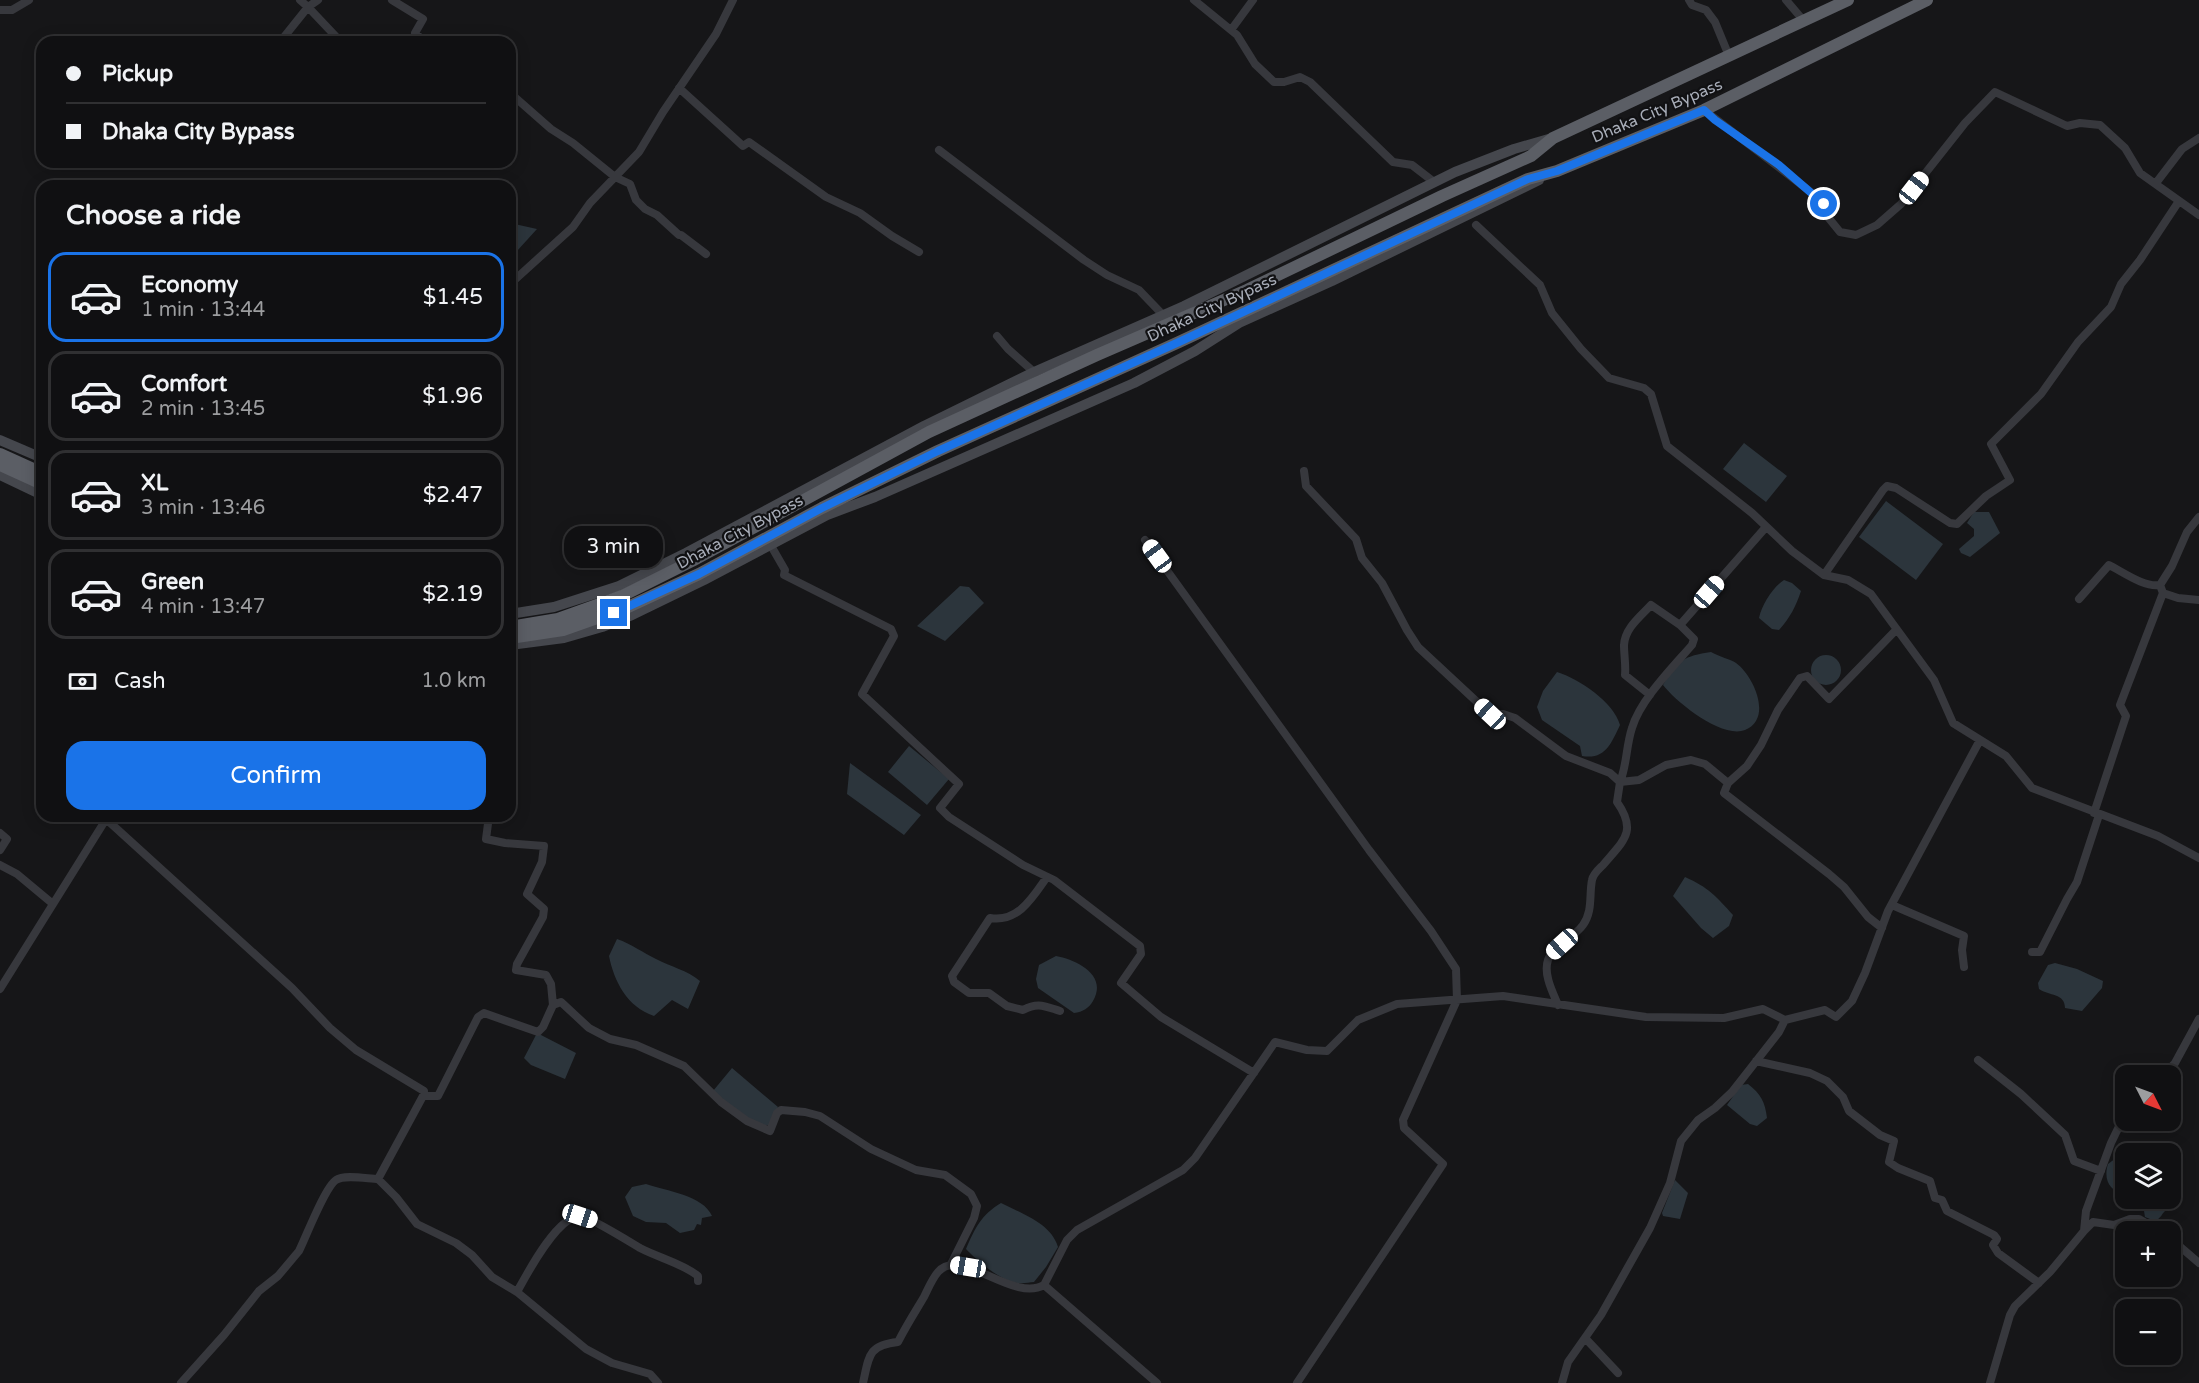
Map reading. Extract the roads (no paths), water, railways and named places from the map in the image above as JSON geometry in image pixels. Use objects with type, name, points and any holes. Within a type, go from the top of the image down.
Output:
[{"type":"highway","name":"Dhaka City Bypass","points":[[516,626],[558,619],[596,608],[622,596],[692,561],[929,432],[1097,355],[1247,291],[1442,196],[1531,156],[1553,138],[1848,0]]},
{"type":"highway","name":"Dhaka City Bypass","points":[[516,637],[563,630],[628,607],[699,574],[822,508],[938,451],[1179,342],[1528,179],[1553,172],[1704,110],[1927,0]]},
{"type":"highway","points":[[0,454],[36,470]]},
{"type":"highway","points":[[0,465],[36,481]]},
{"type":"main road","points":[[516,613],[554,607],[619,586],[686,553],[924,426],[1034,372],[1163,315],[1434,182],[1488,158],[1553,138]]},
{"type":"main road","points":[[516,644],[564,638],[602,627],[704,580],[827,514],[886,493],[1134,384],[1195,351],[1239,323],[1332,281],[1553,172]]},
{"type":"main road","points":[[0,440],[36,455]]},
{"type":"main road","points":[[0,476],[36,492]]},
{"type":"street","points":[[0,10],[12,10],[29,0]]},
{"type":"street","points":[[300,0],[335,36]]},
{"type":"street","points":[[285,36],[308,7],[318,0]]},
{"type":"street","points":[[392,0],[423,19],[415,33],[418,36]]},
{"type":"street","points":[[516,279],[573,227],[590,203],[639,152],[716,34],[733,0]]},
{"type":"street","points":[[1194,0],[1237,35],[1255,64],[1274,82],[1284,82],[1300,77],[1310,82],[1393,162],[1412,165],[1434,182]]},
{"type":"street","points":[[1231,30],[1253,0]]},
{"type":"street","points":[[1689,0],[1692,6],[1706,10],[1715,22],[1729,56]]},
{"type":"street","points":[[1786,0],[1803,20]]},
{"type":"street","points":[[679,88],[743,146],[749,142],[826,197],[860,213],[919,252]]},
{"type":"street","points":[[1704,110],[1808,189],[1824,204],[1827,216],[1840,232],[1856,235],[1877,225],[1901,204],[1965,123],[1995,92],[2067,126],[2080,123],[2100,125],[2125,148],[2140,173],[2199,215]]},
{"type":"street","points":[[516,98],[551,129],[573,143],[615,177],[630,184],[636,200],[645,209],[657,215],[679,236],[681,235],[706,254]]},
{"type":"street","points":[[2156,183],[2182,149],[2199,138]]},
{"type":"street","points":[[939,150],[1084,260],[1107,275],[1139,290],[1163,315]]},
{"type":"street","points":[[1824,575],[1887,486],[1896,489],[1950,524],[1957,524],[1986,496],[2010,480],[1991,444],[2041,394],[2078,342],[2111,307],[2121,284],[2180,201]]},
{"type":"street","points":[[1476,225],[1540,285],[1552,313],[1581,349],[1609,378],[1644,388],[1651,394],[1667,446],[1824,575],[1848,580],[1871,594],[1934,680],[1953,723],[2006,756],[2032,788],[2158,836],[2199,858]]},
{"type":"street","points":[[997,336],[1034,372]]},
{"type":"street","points":[[1304,471],[1306,486],[1356,539],[1362,558],[1382,583],[1418,647],[1490,714],[1503,714],[1515,718],[1566,756],[1610,773],[1620,782],[1639,780],[1666,765],[1691,760],[1705,764],[1728,783]]},
{"type":"street","points":[[2160,585],[2172,566],[2187,532],[2199,518]]},
{"type":"street","points":[[1680,626],[1766,526]]},
{"type":"street","points":[[1145,540],[1431,931],[1456,969],[1457,1000],[1403,1120],[1404,1128],[1443,1164],[1297,1383]]},
{"type":"street","points":[[770,544],[785,570],[784,575],[891,629],[894,636],[862,694],[959,784],[940,808],[949,817],[1023,865],[1047,877],[1140,946],[1141,954],[1121,983],[1161,1017],[1254,1073]]},
{"type":"street","points":[[2079,599],[2109,565],[2141,581],[2155,586],[2160,585]]},
{"type":"street","points":[[2032,952],[2040,952],[2078,882],[2126,716],[2120,705],[2163,593],[2160,585]]},
{"type":"street","points":[[2163,593],[2178,598],[2199,600]]},
{"type":"street","points":[[1558,1005],[1546,963],[1551,954],[1577,933],[1585,923],[1590,909],[1592,878],[1619,846],[1629,825],[1626,815],[1617,802],[1632,725],[1650,695],[1692,645],[1694,639],[1651,605],[1627,631],[1624,647],[1627,663],[1625,675],[1650,695]]},
{"type":"street","points":[[1882,928],[1868,917],[1844,887],[1829,874],[1724,793],[1728,783],[1747,765],[1761,745],[1778,710],[1800,678],[1807,676],[1829,699],[1896,630]]},
{"type":"street","points":[[951,1264],[968,1267],[1000,1282],[1031,1288],[1044,1285],[1067,1240],[1077,1230],[1183,1170],[1189,1164],[1275,1042],[1307,1050],[1327,1051],[1358,1020],[1397,1004],[1503,996],[1646,1017],[1724,1017],[1763,1009],[1785,1020],[1826,1010],[1836,1017],[1852,1001],[1892,905],[1980,740]]},
{"type":"street","points":[[0,989],[105,822]]},
{"type":"street","points":[[111,822],[292,988],[330,1028],[356,1050],[424,1091],[378,1179]]},
{"type":"street","points":[[423,1096],[438,1096],[478,1017],[484,1013],[538,1032],[554,1005],[551,984],[546,975],[516,970],[543,916],[544,909],[527,894],[542,862],[544,846],[486,839],[488,822]]},
{"type":"street","points":[[0,833],[7,839],[0,850]]},
{"type":"street","points":[[0,865],[17,874],[53,904]]},
{"type":"street","points":[[1047,877],[1027,903],[1011,917],[990,918],[952,976],[954,982],[969,993],[989,993],[1007,1006],[1023,1010],[1034,1005],[1043,1005],[1060,1011]]},
{"type":"street","points":[[1892,905],[1964,936],[1962,950],[1964,967]]},
{"type":"street","points":[[554,1005],[561,1002],[589,1028],[610,1039],[636,1045],[684,1066],[721,1102],[747,1120],[770,1131],[777,1113],[781,1110],[820,1116],[871,1149],[916,1170],[945,1175],[959,1183],[971,1194],[977,1206],[974,1218],[951,1264],[938,1271],[898,1342],[882,1344],[875,1348],[868,1361],[863,1383]]},
{"type":"street","points":[[2173,1065],[2199,1019]]},
{"type":"street","points":[[1562,1383],[1568,1362],[1586,1339],[1650,1228],[1670,1184],[1681,1141],[1698,1120],[1732,1092],[1779,1032],[1785,1020]]},
{"type":"street","points":[[1978,1060],[2021,1094],[2065,1136],[2074,1161],[2101,1171]]},
{"type":"street","points":[[1756,1061],[1809,1073],[1827,1082],[1843,1097],[1850,1111],[1880,1135],[1894,1142],[1889,1162],[1930,1181],[1935,1198],[1942,1200],[1947,1211],[1994,1236],[1997,1239],[1993,1245],[1998,1253],[2039,1283]]},
{"type":"street","points":[[2084,1231],[2086,1211],[2116,1131]]},
{"type":"street","points":[[181,1383],[259,1291],[293,1260],[328,1189],[336,1180],[344,1177],[378,1179],[396,1197],[417,1224],[456,1243],[472,1255],[492,1277],[517,1292],[586,1349],[612,1363],[650,1374],[658,1383]]},
{"type":"street","points":[[517,1292],[551,1236],[570,1220],[580,1216],[594,1221],[653,1255],[691,1271],[698,1276],[698,1281]]},
{"type":"street","points":[[2125,1221],[2139,1219],[2143,1221]]},
{"type":"street","points":[[1990,1383],[2010,1315],[2021,1299],[2039,1283],[2093,1222],[2115,1225]]},
{"type":"street","points":[[2181,1247],[2199,1263]]},
{"type":"street","points":[[1044,1285],[1157,1383]]},
{"type":"street","points":[[1586,1339],[1618,1373]]}]
